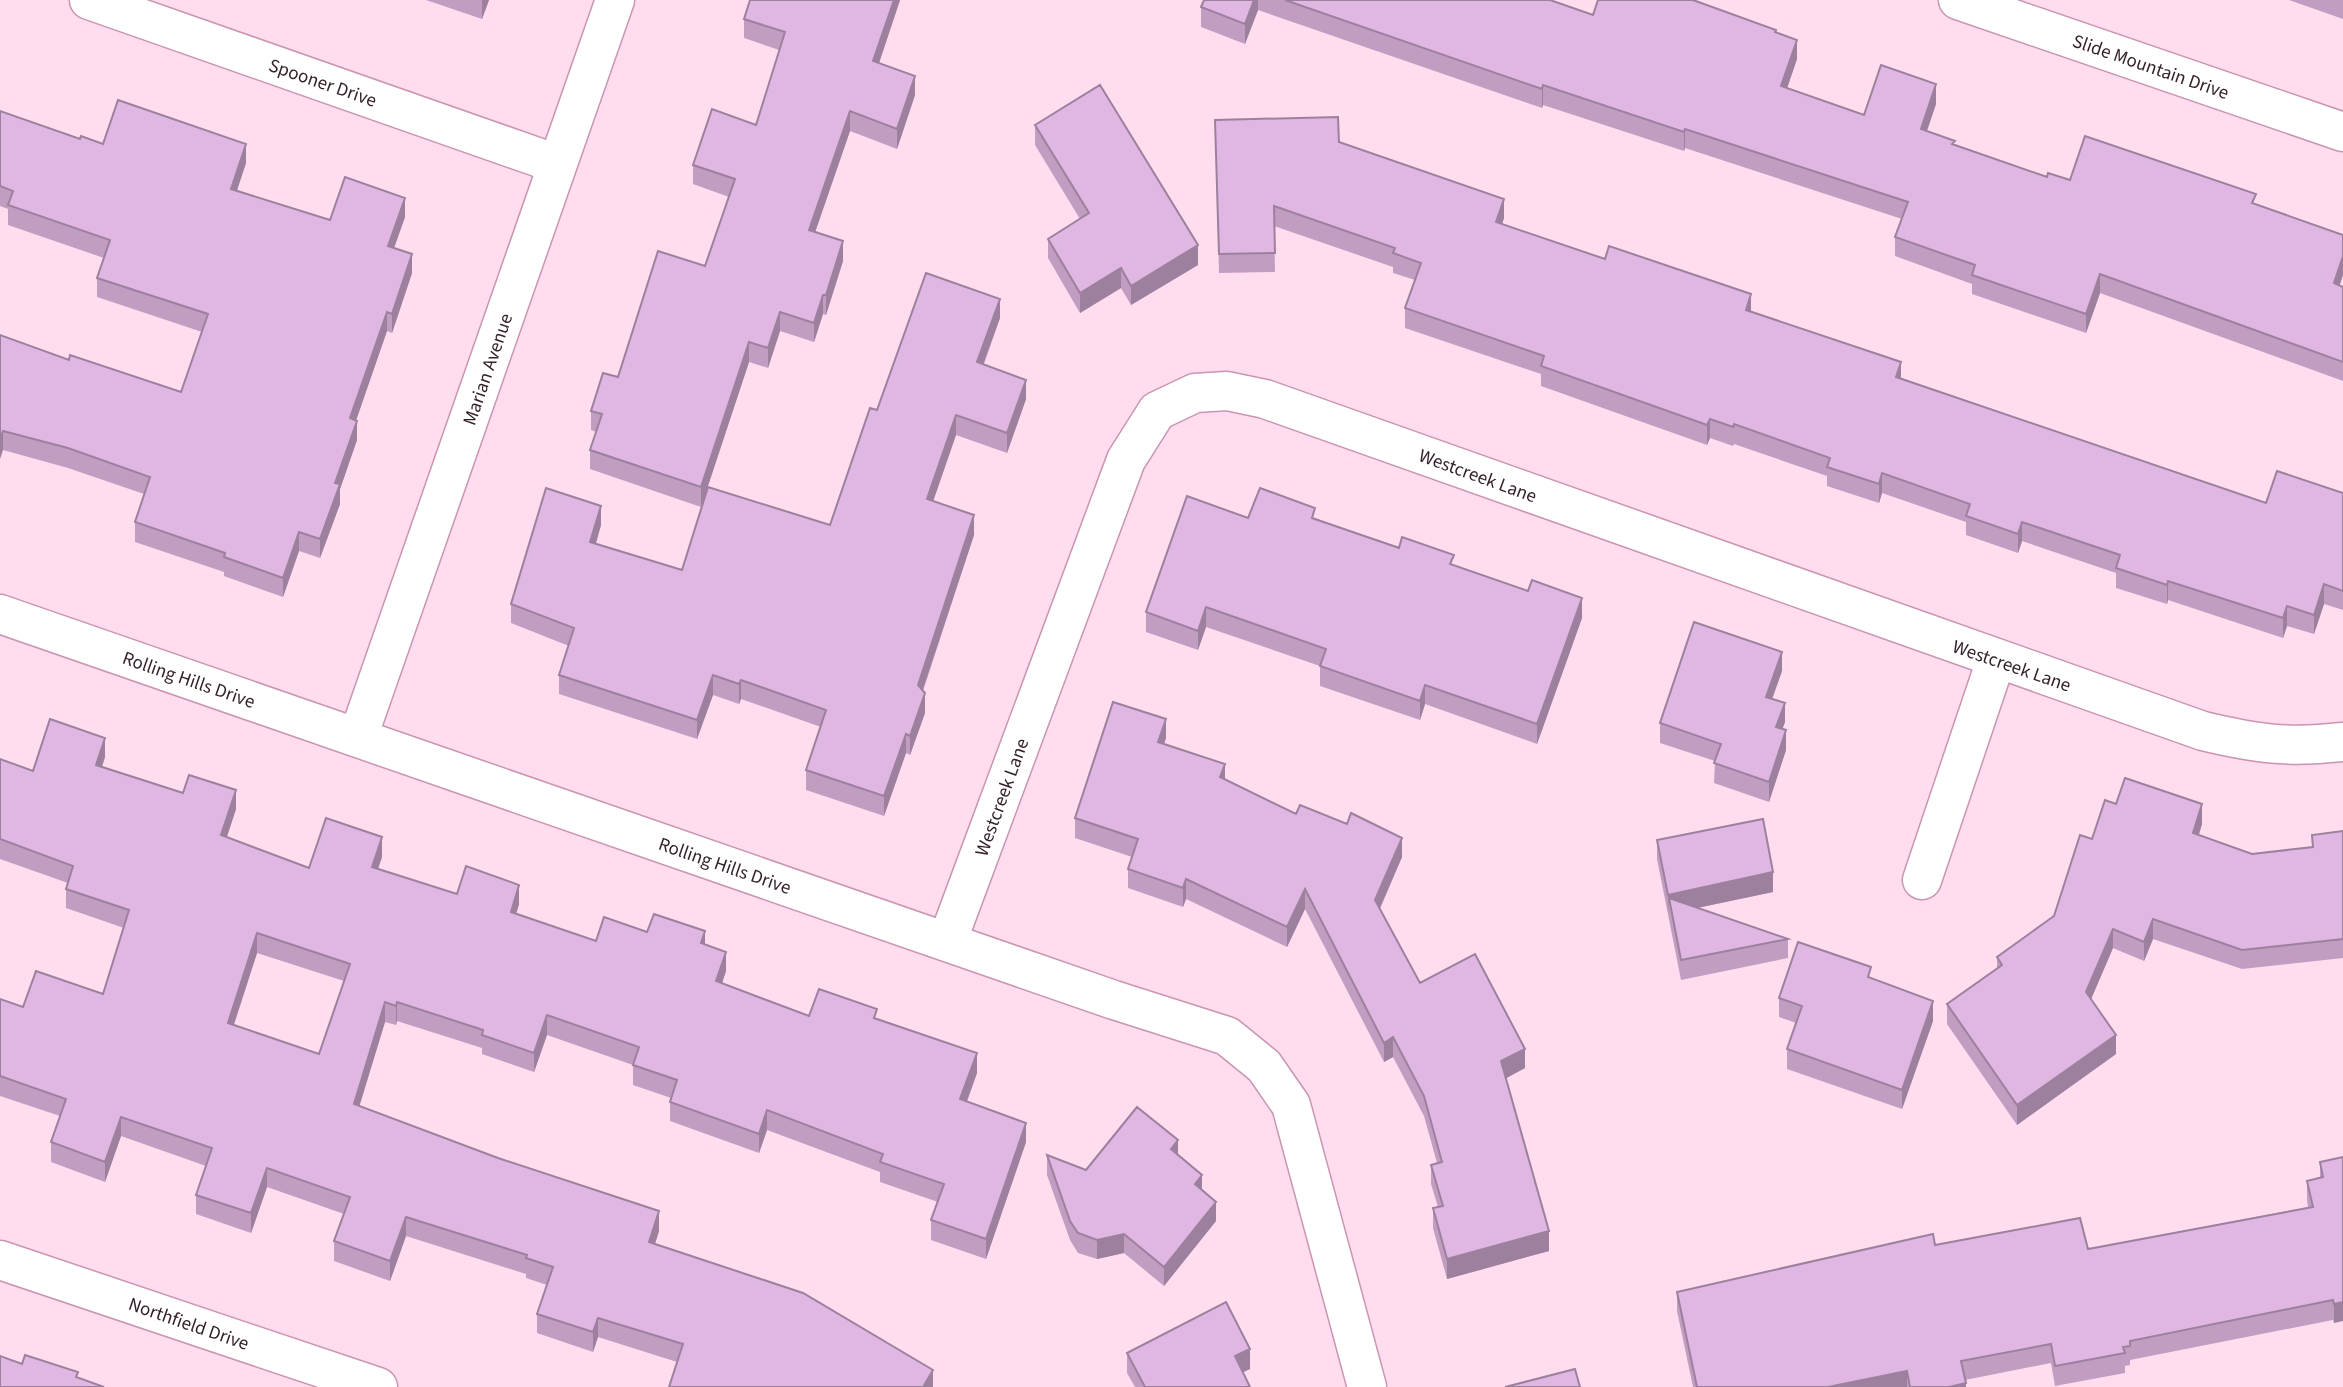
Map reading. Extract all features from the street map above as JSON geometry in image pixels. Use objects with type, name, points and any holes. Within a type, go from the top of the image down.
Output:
[{"type":"street","name":"Spooner Drive","points":[[89,0],[557,164]]},
{"type":"street","name":"Marian Avenue","points":[[358,737],[615,0]]},
{"type":"street","name":"Slide Mountain Drive","points":[[1958,0],[2343,132]]},
{"type":"street","name":"Westcreek Lane","points":[[947,942],[1126,460],[1157,411],[1195,393],[1227,391],[1265,399],[1996,660],[2203,731],[2256,744],[2297,747],[2343,742]]},
{"type":"street","name":"Rolling Hills Drive","points":[[0,614],[947,942],[1227,1036],[1264,1066],[1291,1105],[1367,1387]]},
{"type":"street","points":[[1922,880],[1996,660]]},
{"type":"street","name":"Northfield Drive","points":[[0,1260],[378,1387]]},
{"type":"building","points":[[750,0],[894,0],[873,61],[915,76],[897,129],[850,111],[809,230],[843,241],[826,295],[823,295],[814,323],[780,312],[768,348],[749,342],[701,487],[590,450],[602,414],[591,411],[603,373],[618,377],[658,251],[705,266],[735,179],[693,165],[712,109],[756,125],[785,32],[744,19]]},
{"type":"building","points":[[1204,0],[1254,0],[1245,24],[1201,7]]},
{"type":"building","points":[[1285,0],[1550,0],[1593,15],[1598,0],[1693,0],[1797,40],[1781,86],[1864,115],[1881,65],[1936,84],[1921,129],[1955,141],[1952,144],[2047,177],[2048,173],[2070,180],[2085,136],[2256,194],[2252,203],[2343,235],[2343,256],[2334,283],[2343,287],[2343,362],[2100,274],[2086,314],[1972,275],[1975,265],[1895,237],[1908,202],[1543,85],[1542,89]]},
{"type":"building","points":[[1100,85],[1198,245],[1131,286],[1121,268],[1080,293],[1048,239],[1089,213],[1035,125]]},
{"type":"building","points":[[118,100],[246,144],[231,189],[330,220],[345,177],[405,198],[388,246],[412,254],[392,314],[387,312],[350,418],[357,421],[335,483],[340,484],[320,539],[299,532],[283,578],[224,557],[225,553],[135,522],[150,477],[68,448],[3,431],[0,440],[0,335],[69,360],[70,355],[181,392],[208,314],[97,278],[110,240],[8,205],[13,191],[0,186],[0,111],[80,139],[81,136],[103,144]]},
{"type":"building","points":[[1338,117],[1339,142],[1504,199],[1496,222],[1605,259],[1609,246],[1751,294],[1746,310],[1901,362],[1896,377],[2266,503],[2277,471],[2343,493],[2343,591],[2324,584],[2314,615],[2287,606],[2283,618],[2168,581],[2167,585],[2116,568],[2120,555],[2022,522],[2018,534],[1966,516],[1970,504],[1882,473],[1879,484],[1827,467],[1830,458],[1734,424],[1733,427],[1710,419],[1707,425],[1541,366],[1544,356],[1405,308],[1421,263],[1393,253],[1395,248],[1274,206],[1275,253],[1219,254],[1215,120]]},
{"type":"building","points":[[926,273],[1000,299],[977,362],[1026,380],[1007,433],[956,415],[927,499],[974,515],[918,685],[925,693],[910,736],[906,734],[884,796],[806,770],[826,710],[741,680],[739,684],[713,675],[697,720],[559,675],[574,628],[511,604],[546,488],[601,506],[590,542],[682,570],[708,487],[830,525],[870,408],[877,410]]},
{"type":"building","points":[[1260,488],[1315,508],[1312,518],[1399,548],[1402,537],[1454,555],[1450,564],[1528,591],[1532,580],[1582,598],[1537,724],[1425,685],[1420,701],[1320,666],[1326,649],[1206,607],[1198,631],[1146,612],[1187,496],[1248,518]]},
{"type":"building","points":[[1694,622],[1782,652],[1766,697],[1785,703],[1776,727],[1786,730],[1769,782],[1714,763],[1721,744],[1660,723]]},
{"type":"building","points":[[1113,702],[1166,719],[1158,742],[1225,764],[1220,777],[1296,814],[1300,805],[1347,824],[1351,813],[1402,838],[1375,900],[1420,983],[1475,954],[1525,1049],[1501,1061],[1549,1231],[1447,1259],[1433,1208],[1443,1206],[1431,1165],[1442,1162],[1424,1096],[1393,1037],[1384,1043],[1305,889],[1287,927],[1186,879],[1183,888],[1128,869],[1138,839],[1075,818]]},
{"type":"building","points":[[50,719],[105,738],[96,765],[183,793],[189,775],[236,790],[221,835],[309,868],[326,818],[382,837],[372,867],[457,894],[466,866],[519,885],[511,912],[596,941],[604,917],[647,932],[654,914],[705,931],[701,943],[726,952],[716,981],[809,1016],[819,989],[877,1009],[874,1018],[977,1053],[960,1099],[1026,1123],[986,1239],[931,1220],[944,1184],[880,1162],[883,1154],[767,1110],[759,1134],[670,1102],[677,1080],[633,1065],[639,1047],[547,1015],[534,1053],[482,1035],[483,1030],[397,1002],[396,1006],[385,1002],[354,1104],[498,1158],[659,1211],[649,1242],[803,1293],[933,1370],[923,1387],[669,1387],[683,1344],[598,1318],[593,1332],[537,1314],[553,1267],[526,1258],[527,1255],[406,1217],[390,1261],[334,1241],[350,1197],[267,1168],[251,1213],[196,1195],[212,1148],[121,1117],[105,1162],[51,1142],[66,1099],[0,1076],[0,999],[23,1007],[36,971],[103,994],[129,910],[66,889],[73,866],[0,839],[0,759],[33,771]],"holes":[[[257,933],[350,964],[319,1054],[228,1023]]]},
{"type":"building","points":[[2125,778],[2202,804],[2193,833],[2252,854],[2313,847],[2312,835],[2343,831],[2343,939],[2242,950],[2153,919],[2144,942],[2113,929],[2086,992],[2116,1035],[2017,1105],[1947,1004],[2002,965],[1997,957],[2054,916],[2080,835],[2092,839],[2105,800],[2116,804]]},
{"type":"building","points":[[1763,819],[1773,872],[1668,895],[1657,840]]},
{"type":"building","points":[[1669,898],[1788,939],[1681,960]]},
{"type":"building","points":[[1798,942],[1871,967],[1868,977],[1933,1001],[1902,1090],[1787,1049],[1802,1006],[1779,998]]},
{"type":"building","points":[[1137,1107],[1178,1140],[1171,1149],[1202,1175],[1195,1184],[1216,1202],[1164,1267],[1124,1234],[1097,1240],[1078,1233],[1070,1221],[1047,1155],[1086,1170]]},
{"type":"building","points":[[2343,1157],[2343,1302],[2334,1304],[2333,1300],[2130,1341],[2130,1346],[2123,1347],[2125,1353],[2055,1366],[2051,1344],[1961,1361],[1966,1383],[1949,1387],[1910,1387],[1907,1371],[1828,1387],[1697,1387],[1677,1292],[1933,1234],[1935,1245],[2080,1218],[2088,1249],[2313,1207],[2307,1181],[2323,1177],[2320,1162]]},
{"type":"building","points":[[1226,1302],[1250,1349],[1235,1356],[1250,1387],[1145,1387],[1127,1353]]},
{"type":"building","points":[[25,1355],[78,1372],[76,1377],[104,1387],[0,1387],[0,1356],[22,1364]]},
{"type":"building","points":[[1575,1369],[1580,1387],[1505,1387]]}]
